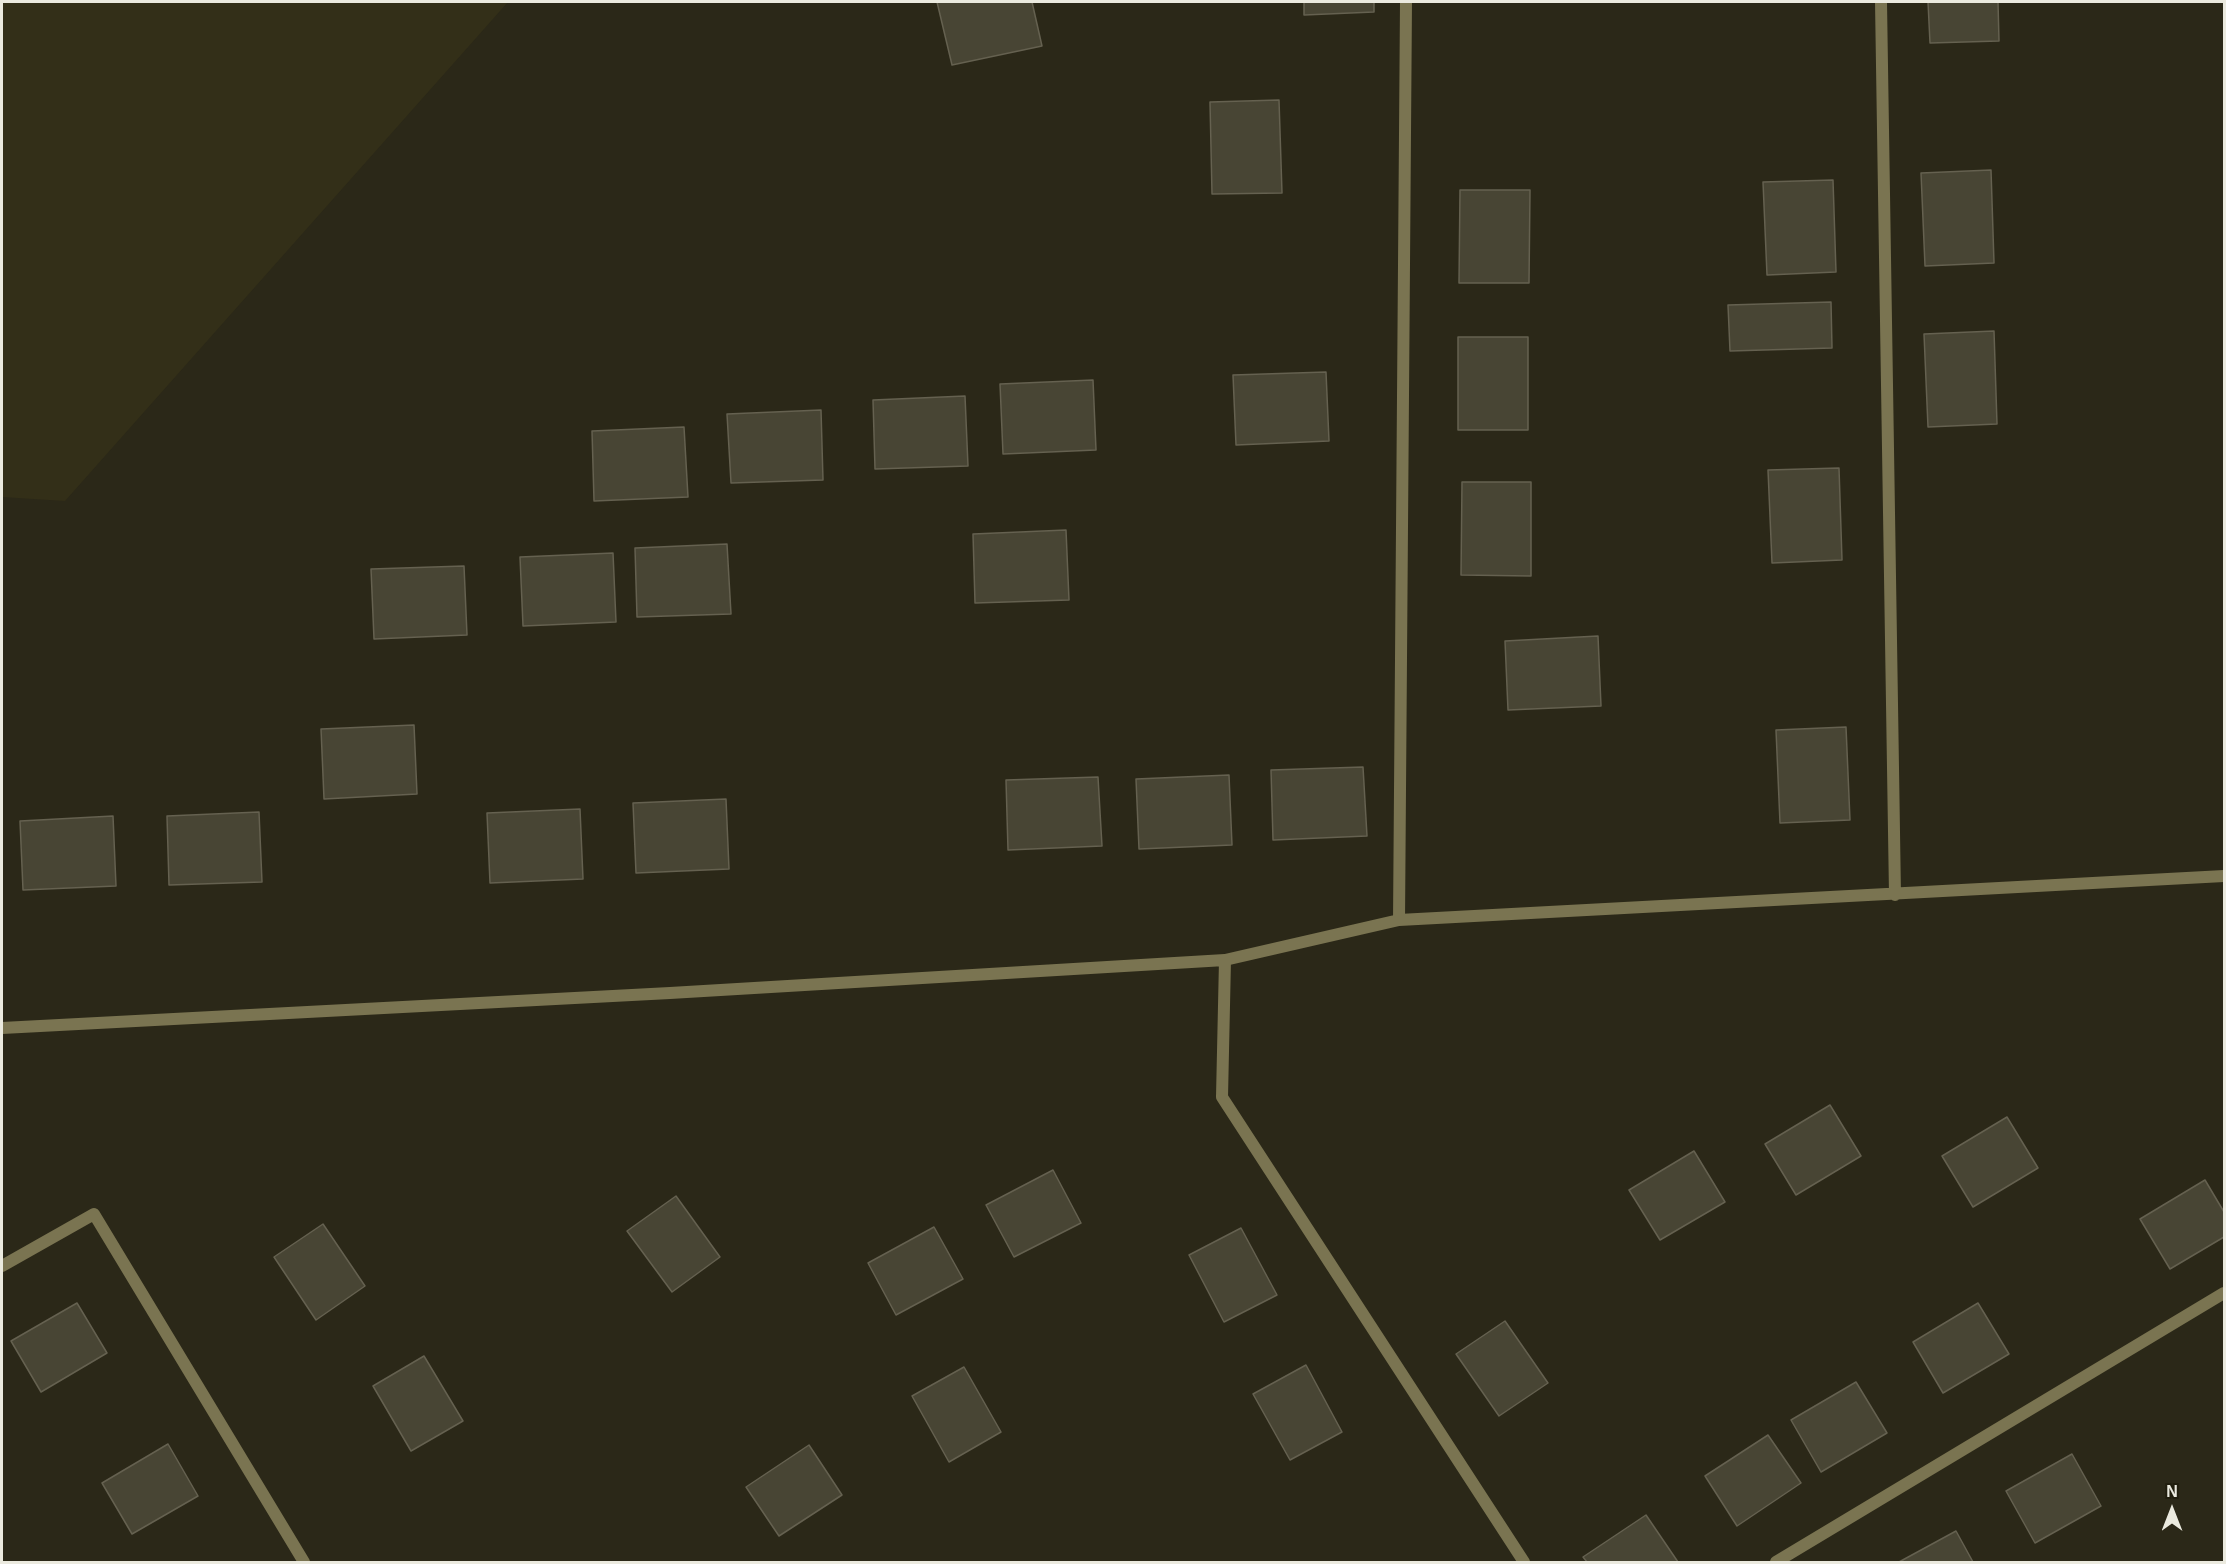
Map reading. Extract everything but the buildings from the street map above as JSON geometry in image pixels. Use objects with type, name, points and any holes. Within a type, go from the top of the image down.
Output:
[{"type":"street","points":[[1399,920],[1406,2]]},
{"type":"street","points":[[1881,2],[1895,895]]},
{"type":"street","points":[[2,1028],[670,993],[1225,960],[1399,920],[2224,876]]},
{"type":"street","points":[[1225,960],[1222,1097],[1524,1563]]},
{"type":"street","points":[[2,1266],[94,1214],[304,1563]]},
{"type":"street","points":[[1776,1563],[2224,1293]]},
{"type":"shaded area","points":[[2,2],[508,2],[65,501],[2,497]]}]
